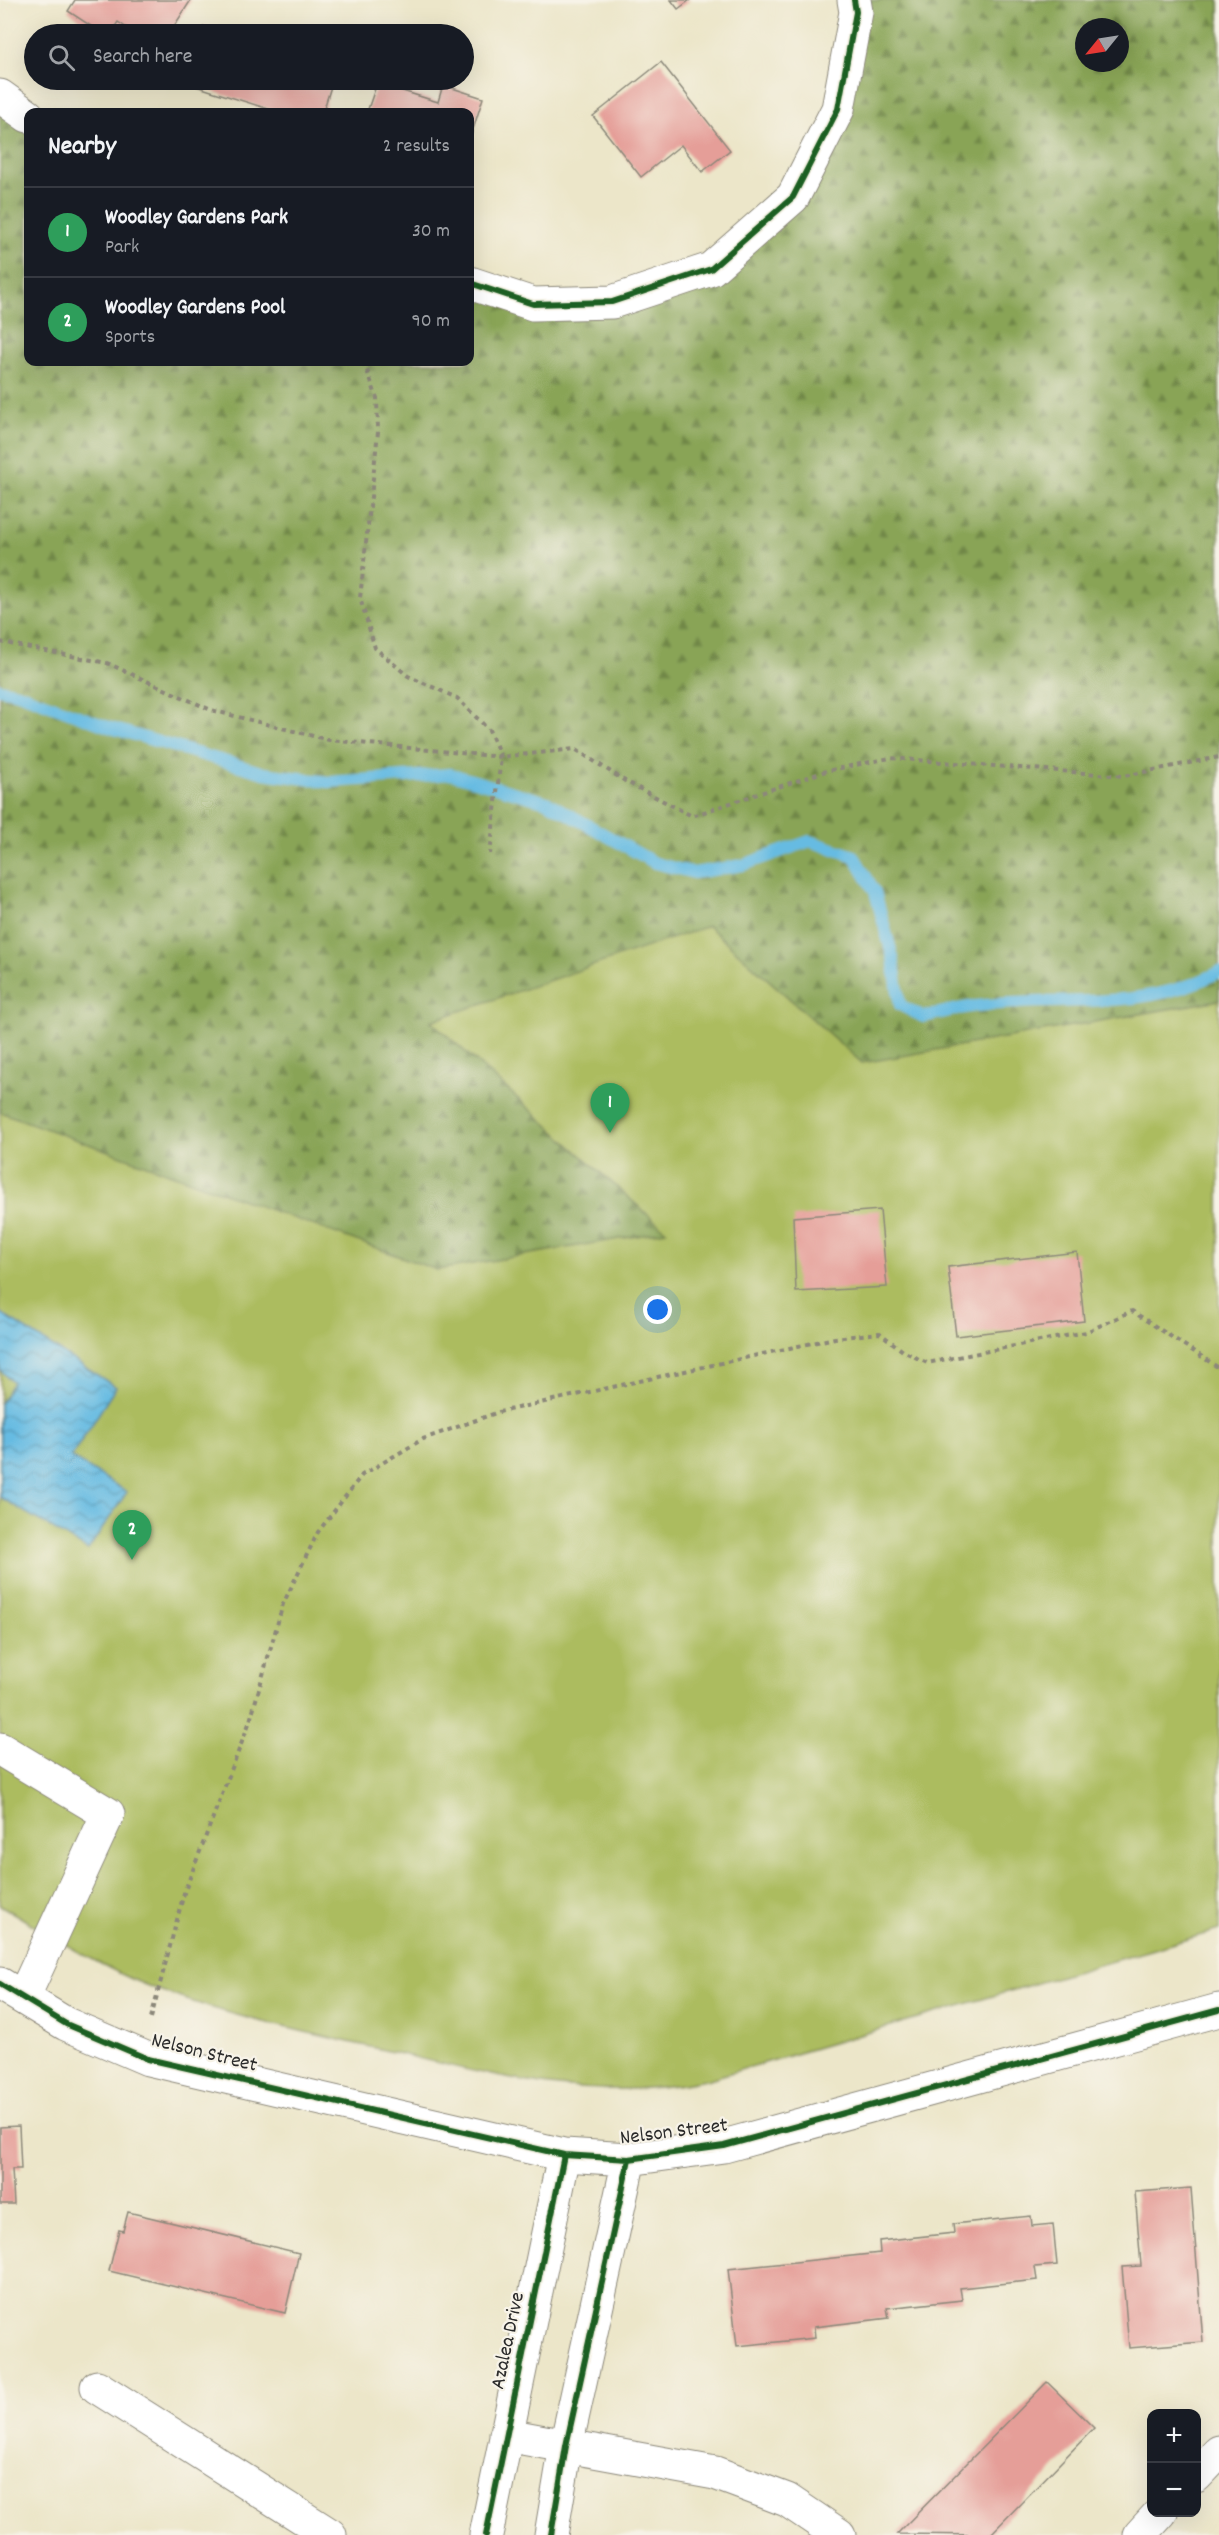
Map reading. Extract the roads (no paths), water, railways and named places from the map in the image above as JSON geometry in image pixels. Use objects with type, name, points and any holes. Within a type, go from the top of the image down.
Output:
[{"type":"street","points":[[474,284],[533,304],[612,302],[711,269],[793,197],[838,109],[856,12],[854,0]]},
{"type":"street","points":[[0,96],[24,113]]},
{"type":"street","points":[[0,1749],[108,1815],[11,1991]]},
{"type":"street","name":"Nelson Street","points":[[11,1991],[66,2024],[139,2055],[564,2155],[629,2158],[724,2146],[1219,2010]]},
{"type":"street","name":"Azalea Drive","points":[[486,2535],[564,2155]]},
{"type":"street","points":[[551,2535],[566,2446],[629,2158]]},
{"type":"street","points":[[97,2387],[330,2535]]},
{"type":"street","points":[[506,2435],[715,2473],[787,2500],[839,2535]]},
{"type":"street","points":[[1201,2472],[1219,2452]]},
{"type":"street","points":[[1140,2535],[1156,2517]]},
{"type":"water","points":[[0,1313],[116,1387],[71,1457],[127,1492],[88,1550],[0,1497],[0,1404],[13,1382],[0,1370]]},
{"type":"waterway","points":[[0,689],[18,693],[111,728],[264,773],[328,782],[451,774],[547,802],[655,863],[694,873],[743,865],[810,841],[854,856],[875,892],[893,958],[900,1005],[923,1017],[957,1009],[1008,1003],[1130,998],[1189,985],[1219,972]]},
{"type":"place","name":"Woodley Gardens Park","points":[[610,1133]]},
{"type":"place","name":"Woodley Gardens Pool","points":[[132,1560]]}]
